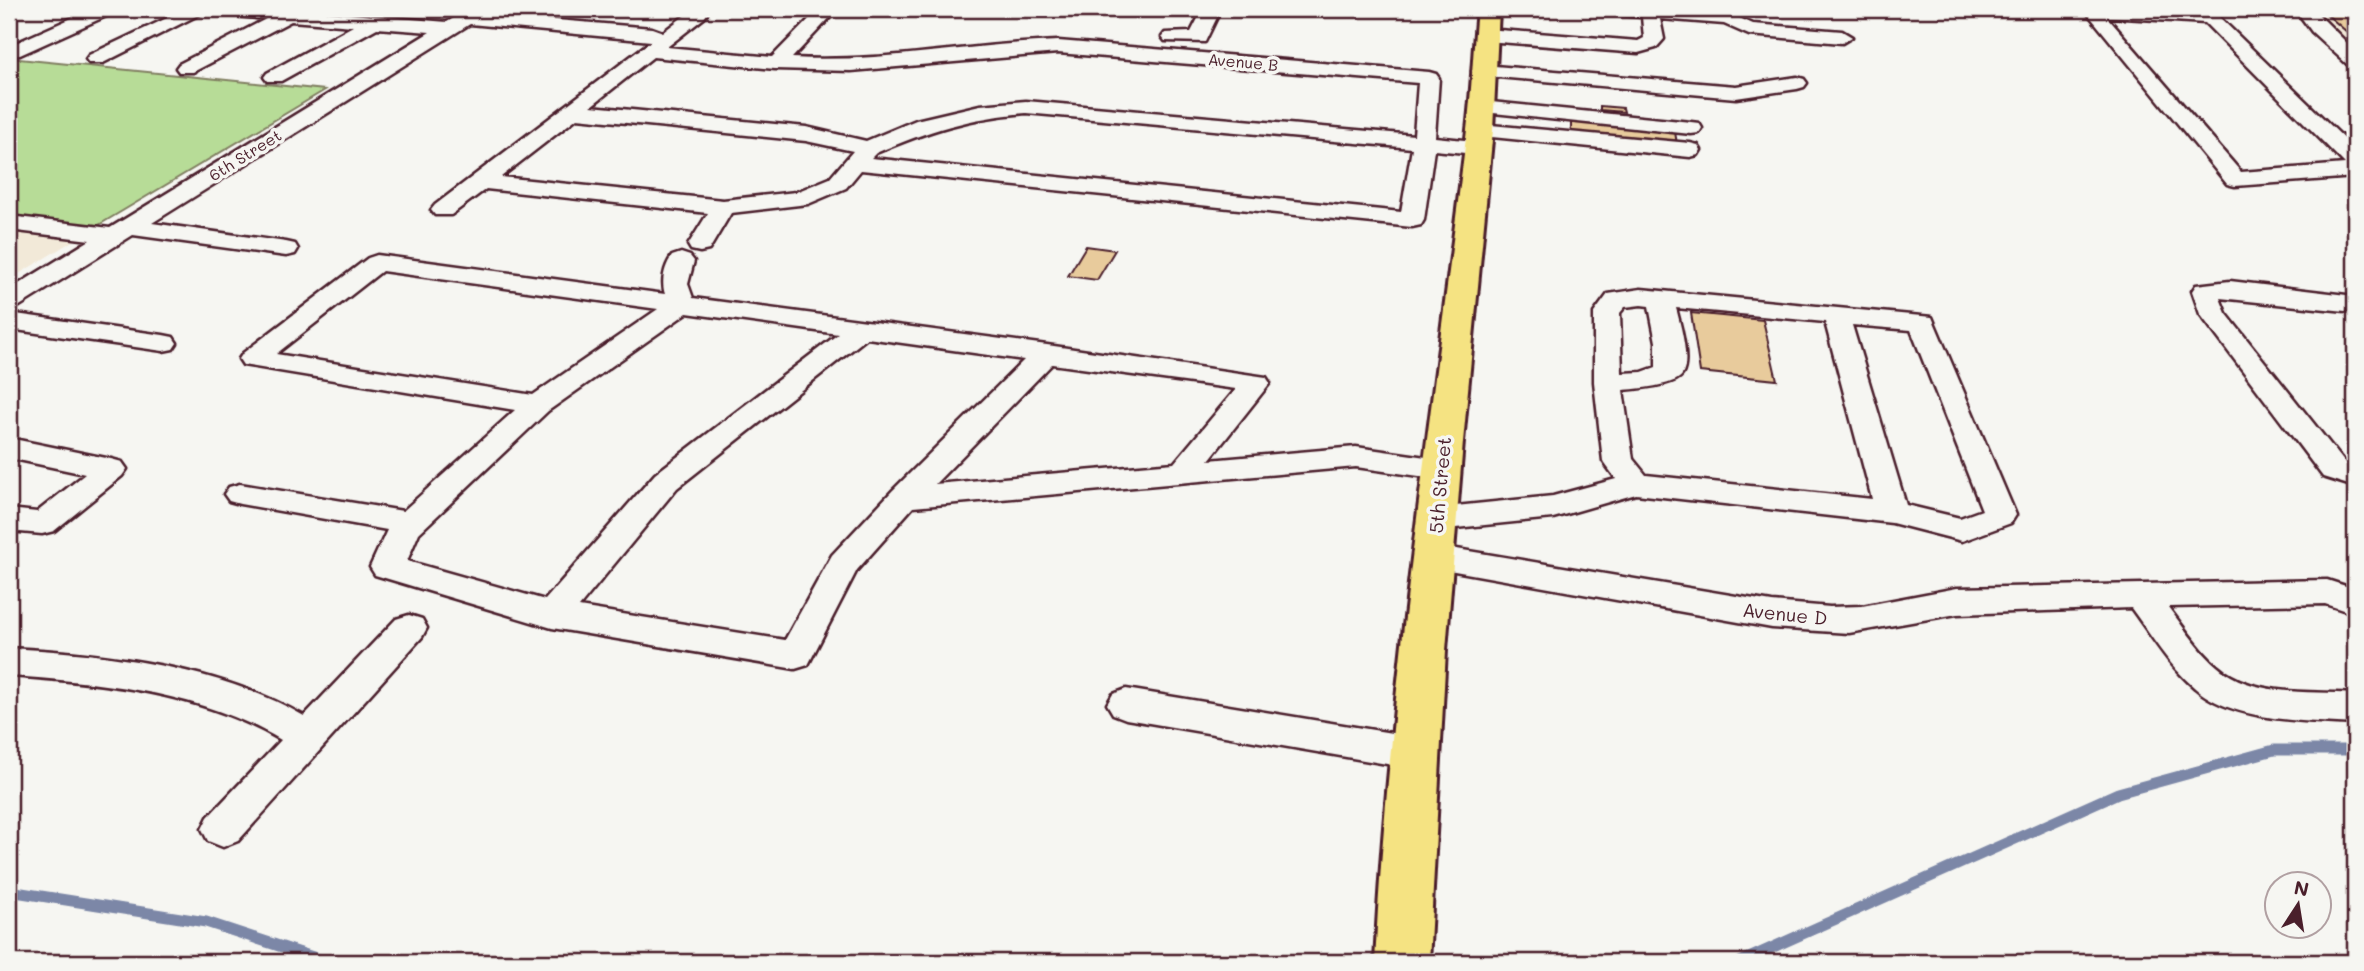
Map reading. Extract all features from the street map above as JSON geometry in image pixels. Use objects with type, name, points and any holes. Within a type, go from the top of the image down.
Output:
[{"type":"main road","name":"5th Street","points":[[1402,962],[1440,469],[1482,83]]},
{"type":"street","points":[[13,51],[107,9]]},
{"type":"street","points":[[96,59],[200,9]]},
{"type":"street","name":"Avenue B","points":[[217,9],[410,24],[465,18],[652,34],[657,45],[777,63],[852,65],[1010,47],[1058,47],[1429,78],[1423,141]]},
{"type":"street","points":[[777,63],[829,9]]},
{"type":"street","points":[[1172,37],[1198,38],[1212,9]]},
{"type":"street","points":[[1611,9],[1728,19],[1749,29],[1842,37]]},
{"type":"street","points":[[2304,9],[2319,28],[2355,61]]},
{"type":"street","points":[[2355,161],[2206,13],[2092,10],[2235,179],[2355,170]]},
{"type":"street","points":[[573,111],[806,134],[862,155],[1412,220],[1423,141],[1482,83],[1649,44],[1654,39],[1650,12]]},
{"type":"street","points":[[186,68],[289,14]]},
{"type":"street","points":[[443,210],[698,14]]},
{"type":"street","name":"6th Street","points":[[9,301],[465,18]]},
{"type":"street","points":[[274,77],[375,21]]},
{"type":"street","points":[[1482,83],[1736,92],[1797,83]]},
{"type":"street","points":[[1482,83],[1691,128]]},
{"type":"street","points":[[1482,83],[1690,150]]},
{"type":"street","points":[[481,182],[723,208],[800,199],[838,183],[862,155],[935,122],[980,111],[1026,107],[1423,141]]},
{"type":"street","points":[[2325,131],[2355,131]]},
{"type":"street","points":[[723,208],[690,253],[675,284],[682,305],[538,405],[405,527],[387,567],[552,615],[796,655],[844,563],[904,497],[1047,354]]},
{"type":"street","points":[[233,242],[265,220]]},
{"type":"street","points":[[9,223],[121,231],[286,249]]},
{"type":"street","points":[[538,405],[253,359],[377,263],[681,302],[1256,383],[1183,472]]},
{"type":"street","points":[[2355,304],[2230,289],[2205,291],[2213,314],[2334,470],[2355,477]]},
{"type":"street","points":[[1436,519],[1553,507],[1636,484],[1892,512],[1962,530],[2000,515],[1922,323],[1641,297],[1617,300],[1607,313],[1608,382],[1618,461],[1636,484]]},
{"type":"street","points":[[1608,382],[1645,380],[1670,372],[1670,342],[1661,299]]},
{"type":"street","points":[[1836,315],[1892,512]]},
{"type":"street","points":[[9,321],[163,343]]},
{"type":"street","points":[[552,615],[666,481],[863,328]]},
{"type":"street","points":[[9,448],[111,469],[53,517],[41,523],[9,520]]},
{"type":"street","points":[[904,497],[1356,457],[1440,469]]},
{"type":"street","points":[[240,494],[409,523]]},
{"type":"street","name":"Avenue D","points":[[1433,557],[1772,615],[1820,619],[1848,620],[1957,601],[2300,591],[2327,592],[2355,602]]},
{"type":"street","points":[[2140,596],[2199,668],[2217,685],[2259,700],[2355,709]]},
{"type":"street","points":[[223,829],[409,628]]},
{"type":"street","points":[[9,662],[59,664],[171,682],[267,714],[308,737]]},
{"type":"street","points":[[1126,704],[1416,754]]},
{"type":"shaded area","points":[[2309,9],[2355,9],[2355,51]]},
{"type":"shaded area","points":[[9,215],[97,226],[9,280]]},
{"type":"green space","points":[[9,58],[325,90],[97,226],[9,215]]},
{"type":"building","points":[[2324,12],[2355,15],[2355,39]]},
{"type":"building","points":[[1600,106],[1623,108],[1624,112],[1600,110]]},
{"type":"building","points":[[1571,122],[1675,132],[1677,144],[1571,134]]},
{"type":"building","points":[[1086,246],[1115,250],[1097,280],[1068,276]]},
{"type":"building","points":[[1691,313],[1763,320],[1777,380],[1700,372]]},
{"type":"waterway","points":[[1740,962],[2118,793],[2274,750],[2355,750]]},
{"type":"waterway","points":[[9,891],[206,922],[328,962]]}]
